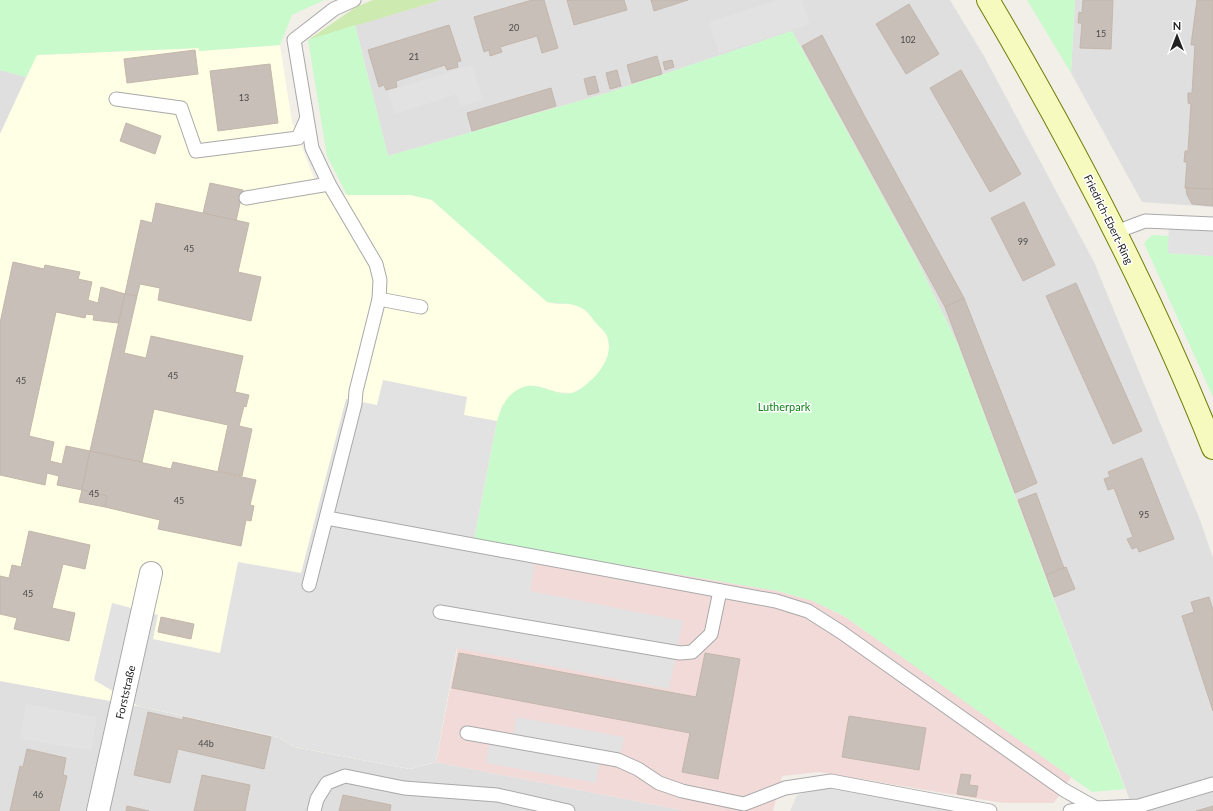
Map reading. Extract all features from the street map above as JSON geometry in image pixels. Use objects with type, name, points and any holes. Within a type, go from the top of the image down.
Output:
[{"type":"main road","name":"Friedrich-Ebert-Ring","points":[[988,0],[1037,83],[1116,232],[1164,332],[1213,448]]},
{"type":"street","name":"Forststraße","points":[[98,811],[151,573]]},
{"type":"lane","points":[[309,585],[327,518],[378,299],[380,280],[376,264],[329,184],[312,148],[306,120],[294,40],[334,9],[354,0]]},
{"type":"lane","points":[[116,99],[180,108],[196,151],[298,138],[306,120]]},
{"type":"lane","points":[[246,198],[329,184]]},
{"type":"lane","points":[[1116,232],[1145,220],[1213,224]]},
{"type":"lane","points":[[378,299],[421,307]]},
{"type":"lane","points":[[327,518],[776,601],[808,611],[934,696],[1064,790],[1096,808]]},
{"type":"lane","points":[[440,612],[680,653],[692,652],[711,634],[720,591]]},
{"type":"lane","points":[[467,733],[618,760],[638,769],[659,783],[743,808],[785,788],[831,781],[990,811]]},
{"type":"lane","points":[[314,811],[317,799],[327,783],[344,776],[404,788],[497,795],[568,811]]},
{"type":"lane","points":[[1070,811],[1139,806],[1213,784]]},
{"type":"shaded area","points":[[441,0],[950,0],[984,56],[1094,262],[1200,520],[1213,558],[1213,811],[1134,811],[958,345],[916,258],[792,31],[607,93],[388,156],[355,25]]},
{"type":"shaded area","points":[[777,0],[802,0],[810,24],[719,53],[709,22]]},
{"type":"shaded area","points":[[1075,0],[1213,0],[1213,207],[1142,202],[1071,73]]},
{"type":"shaded area","points":[[280,45],[292,122],[319,191],[347,195],[411,195],[432,200],[547,302],[556,304],[573,304],[585,310],[607,335],[609,347],[608,357],[598,374],[585,386],[572,393],[557,392],[538,386],[502,405],[474,539],[470,580],[436,762],[410,769],[294,747],[278,737],[138,706],[0,681],[0,134],[37,55],[199,48],[200,51]]},
{"type":"shaded area","points":[[472,65],[483,99],[461,106],[457,94],[395,114],[388,91]]},
{"type":"shaded area","points":[[0,70],[26,77],[0,134]]},
{"type":"shaded area","points":[[1169,219],[1213,221],[1213,256],[1168,253]]},
{"type":"shaded area","points":[[383,380],[467,397],[464,415],[497,421],[474,540],[537,551],[530,591],[683,621],[669,689],[457,648],[436,762],[410,769],[294,747],[278,737],[138,706],[94,680],[112,603],[158,615],[153,639],[220,653],[238,562],[301,573],[346,399],[377,405]]},
{"type":"shaded area","points":[[537,551],[778,591],[813,601],[844,616],[1072,776],[1054,803],[1003,803],[819,772],[782,776],[773,811],[686,811],[436,762],[470,580]]},
{"type":"shaded area","points":[[0,681],[138,706],[278,737],[294,747],[410,769],[436,762],[686,811],[0,811]]},
{"type":"shaded area","points":[[26,704],[97,717],[91,751],[20,739]]},
{"type":"shaded area","points":[[516,717],[624,737],[619,762],[600,759],[596,783],[486,763],[491,732],[513,736]]},
{"type":"shaded area","points":[[830,787],[951,811],[790,811],[797,795]]},
{"type":"green space","points":[[0,0],[324,0],[292,15],[280,45],[199,51],[199,48],[37,55],[26,77],[0,70]]},
{"type":"green space","points":[[373,0],[441,0],[308,40],[356,7]]},
{"type":"green space","points":[[1027,0],[1075,0],[1071,73]]},
{"type":"green space","name":"Lutherpark","points":[[355,25],[388,156],[607,93],[792,31],[916,258],[958,345],[1125,789],[1092,792],[844,616],[813,601],[778,591],[474,540],[497,421],[505,402],[516,391],[527,386],[540,387],[566,394],[577,391],[599,372],[608,355],[609,342],[605,332],[585,310],[576,305],[547,302],[432,200],[411,195],[347,195],[327,156],[308,40]]},
{"type":"green space","points":[[1152,235],[1169,236],[1168,253],[1213,256],[1213,397],[1144,243]]},
{"type":"building","points":[[532,0],[544,0],[558,48],[542,53],[537,36],[500,47],[502,52],[490,56],[489,50],[484,52],[474,17]]},
{"type":"building","points":[[567,0],[624,0],[627,10],[574,25]]},
{"type":"building","points":[[651,0],[688,0],[654,11]]},
{"type":"building","points":[[1083,0],[1113,0],[1111,49],[1080,48],[1082,23],[1078,23],[1079,12],[1082,13]]},
{"type":"building","points":[[1197,0],[1213,0],[1213,189],[1185,188],[1187,162],[1184,162],[1185,151],[1188,151],[1191,104],[1188,103],[1188,93],[1192,93],[1195,45],[1191,45]]},
{"type":"building","points":[[909,4],[939,54],[906,74],[876,24]]},
{"type":"building","points":[[449,25],[461,61],[457,62],[458,67],[447,70],[445,65],[396,81],[397,87],[386,90],[384,85],[379,87],[368,50]]},
{"type":"building","points":[[822,35],[964,298],[945,307],[802,46]]},
{"type":"building","points":[[195,50],[198,74],[127,83],[124,59]]},
{"type":"building","points":[[657,56],[662,74],[632,83],[627,65]]},
{"type":"building","points":[[672,60],[674,67],[665,70],[663,62]]},
{"type":"building","points":[[270,64],[278,123],[218,131],[210,71]]},
{"type":"building","points":[[617,70],[621,86],[610,89],[606,73]]},
{"type":"building","points":[[961,70],[1021,174],[990,192],[930,88]]},
{"type":"building","points":[[595,76],[599,92],[588,95],[584,79]]},
{"type":"building","points":[[551,88],[556,106],[472,131],[467,113]]},
{"type":"building","points":[[126,123],[161,136],[155,154],[120,141]]},
{"type":"building","points":[[210,183],[243,190],[236,221],[203,213]]},
{"type":"building","points":[[1186,188],[1213,189],[1213,206],[1192,204],[1187,195]]},
{"type":"building","points":[[1024,202],[1055,265],[1023,281],[991,218]]},
{"type":"building","points":[[156,203],[249,223],[238,272],[261,277],[251,321],[158,300],[160,288],[140,284],[137,296],[125,294],[141,220],[152,223]]},
{"type":"building","points":[[13,262],[44,269],[45,265],[80,272],[78,279],[92,282],[88,300],[98,303],[101,287],[125,294],[118,323],[93,320],[94,315],[86,314],[85,318],[56,312],[29,436],[54,442],[50,461],[62,464],[66,446],[90,451],[82,490],[57,485],[59,476],[47,473],[45,485],[0,475],[0,323]]},
{"type":"building","points":[[1076,283],[1142,431],[1113,444],[1046,296]]},
{"type":"building","points":[[125,294],[137,296],[124,353],[146,358],[151,336],[243,356],[235,392],[249,395],[246,407],[244,406],[239,426],[252,429],[242,476],[218,471],[228,425],[154,409],[142,462],[90,451]]},
{"type":"building","points":[[964,298],[1037,483],[1015,493],[945,307]]},
{"type":"building","points":[[90,451],[171,469],[173,462],[256,480],[250,505],[254,506],[251,521],[246,520],[241,546],[158,529],[160,520],[105,507],[107,496],[82,490]]},
{"type":"building","points":[[1142,458],[1174,539],[1139,552],[1137,547],[1132,549],[1127,539],[1133,537],[1114,488],[1108,490],[1104,479],[1110,477],[1108,472]]},
{"type":"building","points":[[82,490],[107,496],[105,507],[79,502]]},
{"type":"building","points":[[1036,493],[1064,568],[1046,575],[1018,500]]},
{"type":"building","points":[[29,531],[90,545],[85,569],[63,564],[52,608],[75,613],[69,641],[14,629],[17,618],[0,614],[0,576],[9,578],[12,565],[21,567]]},
{"type":"building","points":[[1066,567],[1075,589],[1054,597],[1046,575]]},
{"type":"building","points":[[1209,597],[1213,610],[1213,711],[1182,616],[1194,612],[1191,602]]},
{"type":"building","points":[[161,617],[194,624],[191,639],[158,632]]},
{"type":"building","points":[[459,653],[696,697],[705,653],[740,659],[718,779],[682,772],[690,733],[452,688]]},
{"type":"building","points":[[148,712],[183,720],[183,717],[271,737],[264,769],[178,749],[170,783],[134,775]]},
{"type":"building","points":[[849,716],[926,728],[919,770],[842,757]]},
{"type":"building","points":[[27,749],[66,758],[63,775],[67,776],[59,811],[10,811],[20,766],[23,767]]},
{"type":"building","points":[[961,774],[971,775],[969,785],[978,786],[976,797],[957,794]]},
{"type":"building","points":[[202,775],[250,785],[245,811],[194,811]]},
{"type":"building","points":[[343,795],[391,805],[390,811],[339,811]]},
{"type":"building","points":[[127,806],[149,811],[126,811]]},
{"type":"building","points":[[1213,806],[1213,811],[1196,811]]}]
